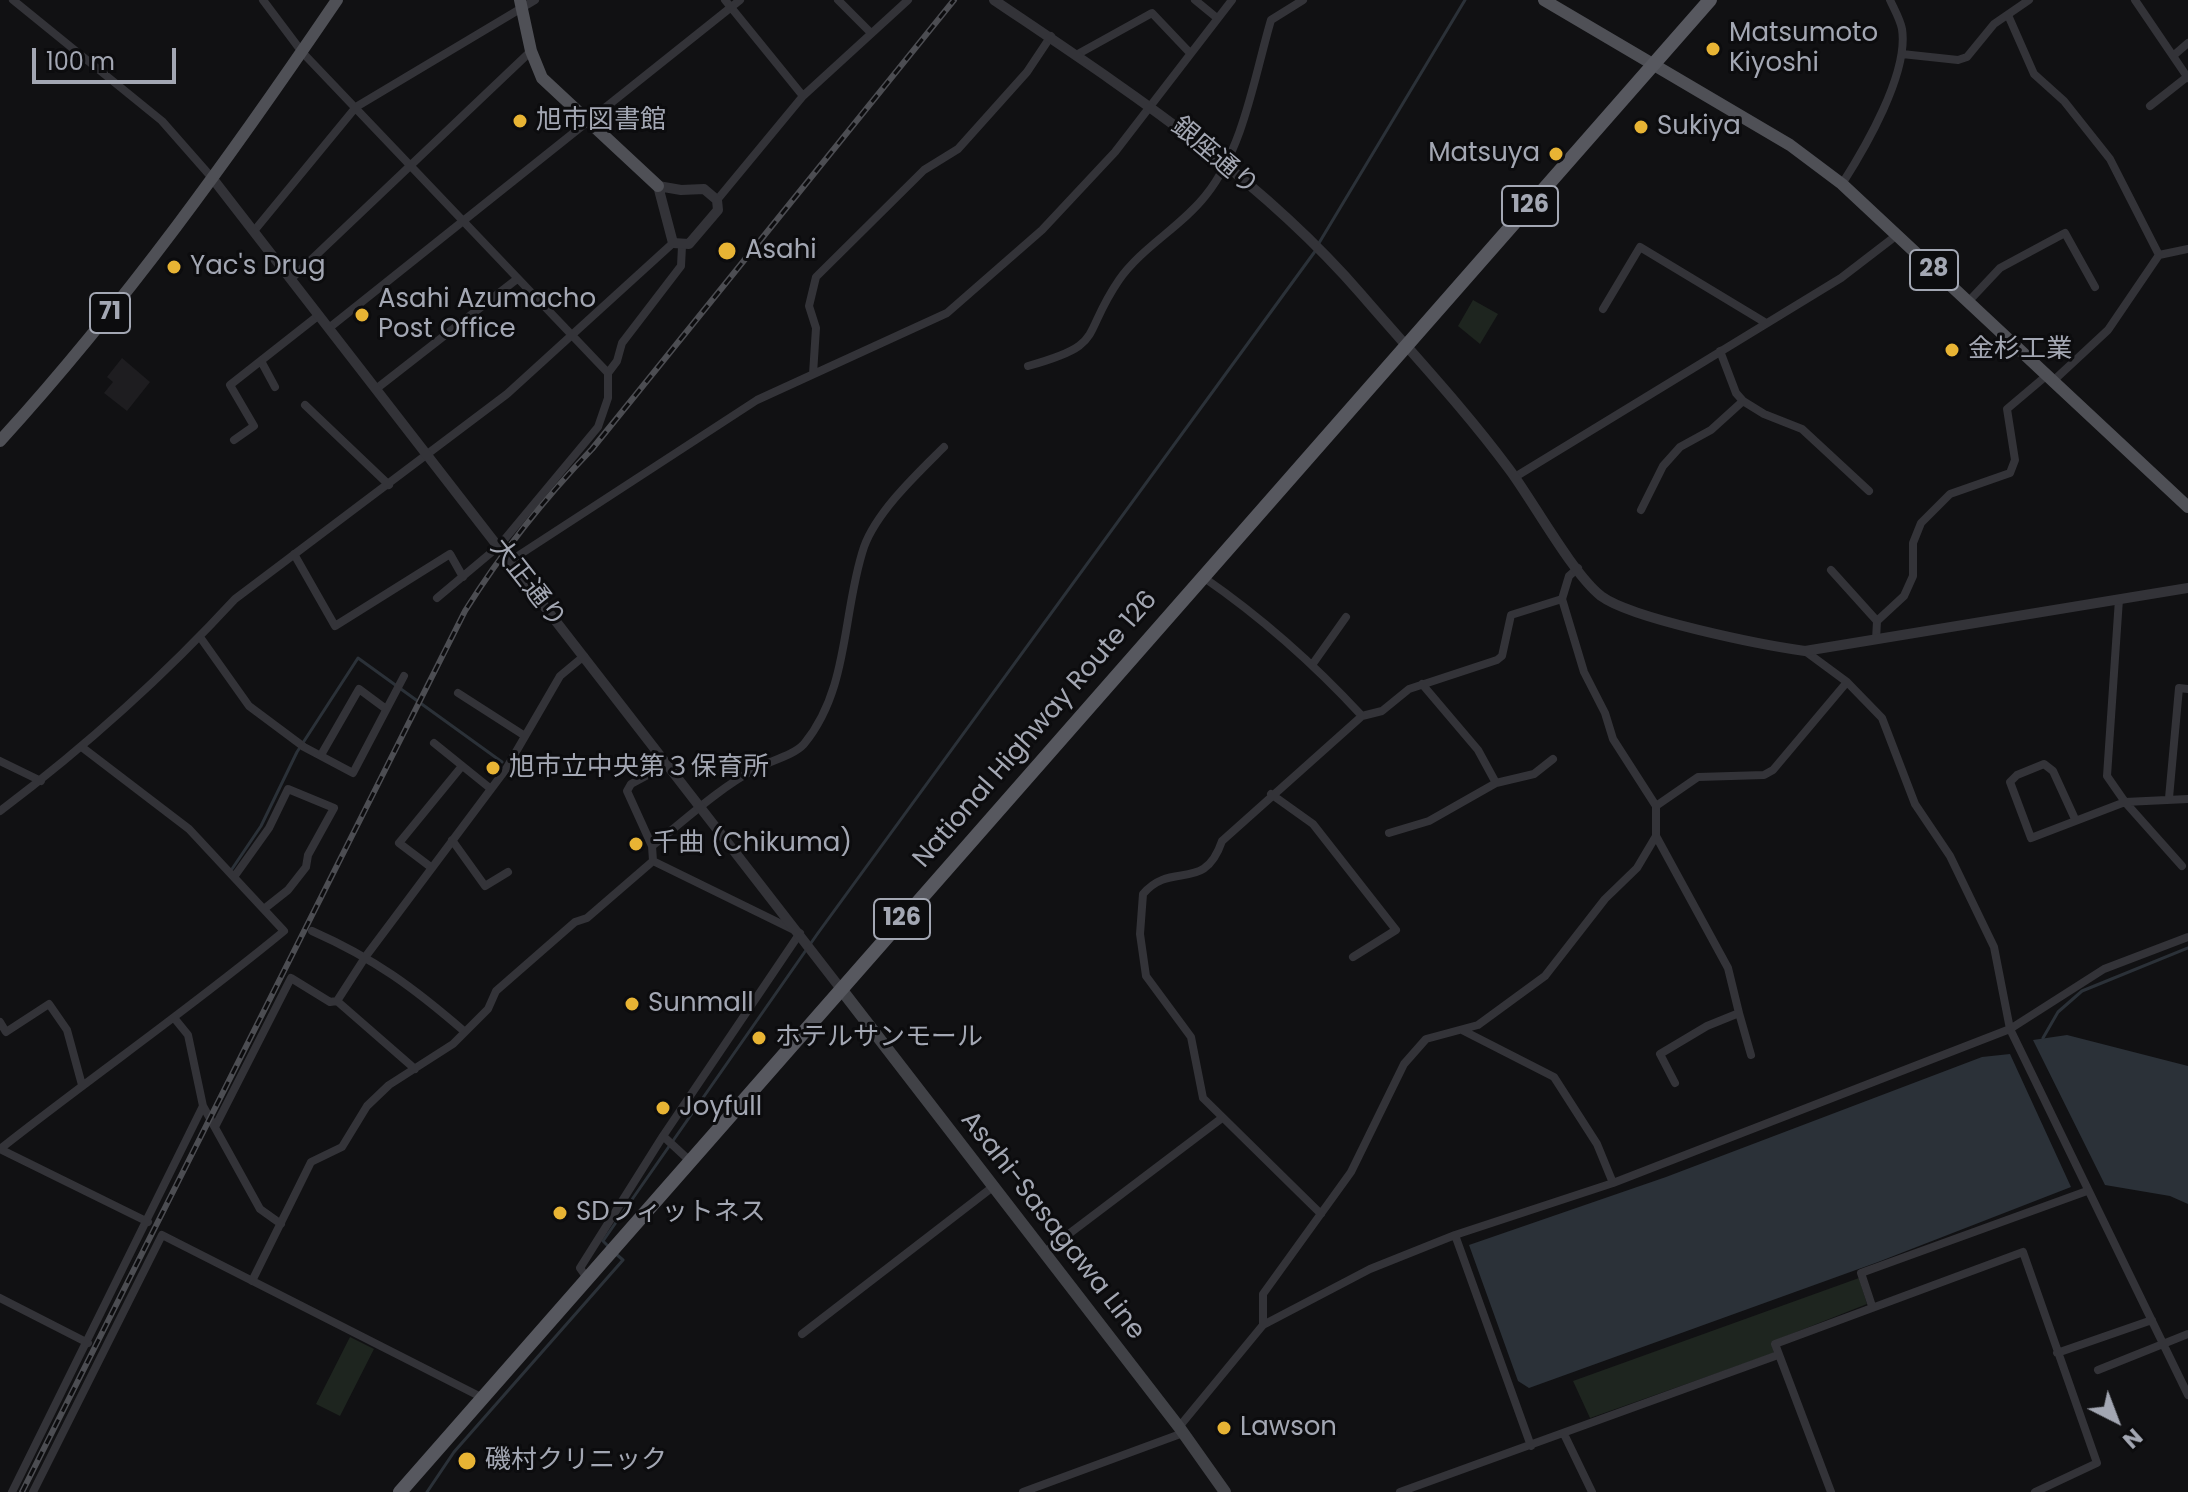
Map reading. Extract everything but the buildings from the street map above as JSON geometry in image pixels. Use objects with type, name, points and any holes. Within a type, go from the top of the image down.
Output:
[{"type":"highway","name":"National Highway Route 126","points":[[400,1492],[1710,0]]},
{"type":"main road","name":"71","points":[[0,441],[65,370],[213,179],[337,0]]},
{"type":"main road","name":"28","points":[[1544,0],[1790,145],[1842,184],[2188,507]]},
{"type":"main road","points":[[521,3],[531,51],[552,90],[658,186]]},
{"type":"main road","name":"Asahi-Sasagawa Line","points":[[841,989],[1181,1430],[1225,1492]]},
{"type":"street","points":[[13,0],[162,121],[213,179]]},
{"type":"street","points":[[263,0],[302,52],[608,373]]},
{"type":"street","points":[[254,231],[356,107],[521,3],[535,0]]},
{"type":"street","points":[[329,328],[586,123],[728,4],[740,0]]},
{"type":"street","points":[[838,0],[870,32]]},
{"type":"street","points":[[717,200],[730,189],[803,96],[908,0]]},
{"type":"street","points":[[1195,0],[1217,18]]},
{"type":"street","points":[[510,561],[757,400],[947,313],[1042,230],[1115,152],[1232,0]]},
{"type":"street","points":[[1028,366],[1079,349],[1091,336],[1118,281],[1205,196],[1226,165],[1271,20],[1303,0]]},
{"type":"street","points":[[1842,184],[1864,149],[1902,54],[1902,28],[1890,0]]},
{"type":"street","points":[[2135,0],[2187,77],[2150,106]]},
{"type":"street","points":[[1902,54],[1958,60],[1974,51],[1994,24],[2025,1]]},
{"type":"street","name":"銀座通り","points":[[1000,2],[1150,105],[1226,165],[1322,251],[1515,477],[1578,568],[1602,596],[1636,612],[1805,651]]},
{"type":"street","points":[[728,4],[803,96]]},
{"type":"street","points":[[1078,54],[1152,13],[1190,53]]},
{"type":"street","points":[[2008,15],[2034,74],[2064,101],[2110,159],[2159,255]]},
{"type":"street","points":[[813,374],[816,328],[809,306],[816,277],[924,170],[958,149],[1027,72],[1051,36]]},
{"type":"street","points":[[2173,56],[2188,43]]},
{"type":"street","points":[[292,278],[531,51]]},
{"type":"street","name":"大正通り","points":[[213,179],[841,989]]},
{"type":"street","points":[[0,811],[83,748],[200,637],[235,599],[507,394],[678,244],[697,237],[718,210],[717,200],[704,189],[681,190],[658,186]]},
{"type":"street","points":[[437,598],[499,546],[598,427],[608,398],[608,373],[617,361],[622,343],[681,266],[678,244],[658,186]]},
{"type":"street","points":[[1968,302],[2000,268],[2065,233],[2095,287]]},
{"type":"street","points":[[1515,477],[1841,278],[1897,235]]},
{"type":"street","points":[[1603,309],[1640,247],[1766,323]]},
{"type":"street","points":[[1876,640],[1877,621],[1904,596],[1913,576],[1913,543],[1921,523],[1950,494],[2010,473],[2015,460],[2007,409],[2108,330],[2159,255],[2188,249]]},
{"type":"street","points":[[376,389],[517,279]]},
{"type":"street","points":[[234,440],[254,426],[230,385],[319,315]]},
{"type":"street","points":[[1720,351],[1736,393],[1743,401],[1764,414],[1802,429],[1869,491]]},
{"type":"street","points":[[261,361],[275,387]]},
{"type":"street","points":[[1641,510],[1663,466],[1680,447],[1711,430],[1743,401]]},
{"type":"street","points":[[305,405],[389,485]]},
{"type":"street","points":[[652,846],[753,769],[802,747],[828,706],[842,658],[849,598],[866,543],[907,483],[944,447]]},
{"type":"street","points":[[294,554],[335,626],[450,554],[463,577]]},
{"type":"street","points":[[1578,568],[1569,576],[1562,599],[1584,672],[1605,713],[1613,739],[1656,806],[1656,836],[1728,968],[1751,1055]]},
{"type":"street","points":[[1831,570],[1877,621]]},
{"type":"street","points":[[1203,577],[1267,625],[1362,716]]},
{"type":"street","points":[[1805,651],[2188,588]]},
{"type":"street","points":[[1321,1214],[1203,1098],[1191,1037],[1146,976],[1140,934],[1141,904],[1150,887],[1184,874],[1202,872],[1216,860],[1222,841],[1271,794],[1362,716],[1382,711],[1422,684],[1497,660],[1502,656],[1511,615],[1562,599]]},
{"type":"street","points":[[2119,599],[2107,776],[2125,802],[2182,866]]},
{"type":"street","points":[[1312,665],[1346,617]]},
{"type":"street","points":[[200,637],[249,706],[304,747],[353,773],[404,676]]},
{"type":"street","points":[[1805,651],[1847,682],[1882,718],[1915,804],[1950,856],[1994,947],[2010,1029],[2188,1395]]},
{"type":"street","points":[[215,1127],[291,978],[330,1002],[337,1001],[366,956],[491,789],[560,676],[584,656]]},
{"type":"street","points":[[1656,806],[1698,777],[1764,775],[1773,770],[1847,682]]},
{"type":"street","points":[[1422,684],[1478,750],[1496,783]]},
{"type":"street","points":[[2169,798],[2179,688],[2188,689]]},
{"type":"street","points":[[321,755],[359,689],[386,709]]},
{"type":"street","points":[[458,693],[525,736]]},
{"type":"street","points":[[434,743],[491,789]]},
{"type":"street","points":[[83,748],[189,829],[284,931],[175,1019],[82,1085],[0,1149],[148,1222]]},
{"type":"street","points":[[1389,833],[1429,821],[1496,783],[1525,779],[1553,759]]},
{"type":"street","points":[[0,761],[41,781]]},
{"type":"street","points":[[653,861],[652,846],[627,791],[631,784],[668,764]]},
{"type":"street","points":[[2075,819],[2053,771],[2044,764],[2017,775],[2010,782],[2031,838],[2125,802],[2188,799]]},
{"type":"street","points":[[432,868],[399,843],[462,766]]},
{"type":"street","points":[[234,877],[269,828],[288,789],[334,808],[308,855],[306,867],[288,890],[264,909]]},
{"type":"street","points":[[1271,794],[1313,824],[1396,930],[1353,957]]},
{"type":"street","points":[[1263,1325],[1263,1294],[1351,1172],[1404,1064],[1426,1039],[1482,1022],[1550,971],[1605,899],[1637,868],[1656,836]]},
{"type":"street","points":[[452,840],[485,886],[508,872]]},
{"type":"street","points":[[587,1278],[580,1268],[800,933],[653,861]]},
{"type":"street","points":[[252,1281],[311,1162],[342,1147],[367,1106],[389,1085],[465,1032],[488,1009],[496,991],[575,922],[587,918],[653,861]]},
{"type":"street","points":[[312,931],[366,956],[417,990],[465,1032]]},
{"type":"street","points":[[1028,1491],[1181,1430],[1263,1325],[1370,1269],[1455,1235],[1613,1183],[2010,1029],[2104,969],[2188,937]]},
{"type":"street","points":[[337,1001],[415,1069]]},
{"type":"street","points":[[0,1022],[6,1032],[49,1004],[67,1030],[82,1085]]},
{"type":"street","points":[[1675,1083],[1660,1054],[1707,1026],[1739,1013]]},
{"type":"street","points":[[175,1019],[188,1035],[203,1106],[260,1209],[281,1224]]},
{"type":"street","points":[[1462,1030],[1554,1077],[1597,1144],[1613,1183]]},
{"type":"street","points":[[12,1492],[203,1106]]},
{"type":"street","points":[[1045,1252],[1222,1118]]},
{"type":"street","points":[[665,1138],[690,1161]]},
{"type":"street","points":[[802,1334],[994,1186]]},
{"type":"street","points":[[1872,1306],[1861,1273],[2087,1191]]},
{"type":"street","points":[[33,1492],[162,1235],[483,1398]]},
{"type":"street","points":[[1455,1235],[1531,1446]]},
{"type":"street","points":[[1831,1492],[1775,1344],[2023,1252],[2097,1463],[2035,1492]]},
{"type":"street","points":[[0,1298],[88,1343]]},
{"type":"street","points":[[2057,1353],[2152,1320]]},
{"type":"street","points":[[2098,1370],[2188,1334]]},
{"type":"street","points":[[1400,1492],[1778,1355]]},
{"type":"street","points":[[1564,1434],[1592,1492]]},
{"type":"shaded area","points":[[1473,300],[1498,314],[1480,344],[1458,326]]},
{"type":"shaded area","points":[[122,358],[150,382],[127,411],[104,393],[113,382],[107,377]]},
{"type":"shaded area","points":[[2067,1035],[2188,1066],[2188,1204],[2170,1196],[2105,1185],[2033,1040]]},
{"type":"shaded area","points":[[2010,1054],[2071,1187],[1878,1262],[1529,1388],[1518,1381],[1469,1245],[1666,1177],[1982,1057]]},
{"type":"shaded area","points":[[1859,1278],[1867,1304],[1771,1342],[1774,1353],[1590,1418],[1573,1381]]},
{"type":"shaded area","points":[[350,1337],[374,1349],[340,1416],[316,1404]]},
{"type":"waterway","points":[[1319,243],[1465,0]]},
{"type":"waterway","points":[[608,1246],[603,1241],[818,933],[1316,250]]},
{"type":"waterway","points":[[232,869],[261,826],[297,752],[358,658],[502,762]]},
{"type":"waterway","points":[[2043,1038],[2058,1012],[2082,991],[2188,948]]},
{"type":"waterway","points":[[427,1492],[454,1452],[623,1260],[616,1254]]},
{"type":"railway","points":[[22,1492],[465,611],[524,527],[592,449],[954,0]]},
{"type":"place","name":"Matsumoto Kiyoshi","points":[[1713,49]]},
{"type":"place","name":"旭市図書館","points":[[520,121]]},
{"type":"place","name":"Sukiya","points":[[1641,127]]},
{"type":"place","name":"Matsuya","points":[[1556,154]]},
{"type":"place","name":"Asahi","points":[[727,251]]},
{"type":"place","name":"Yac's Drug","points":[[174,267]]},
{"type":"place","name":"Asahi Azumacho Post Office","points":[[362,315]]},
{"type":"place","name":"金杉工業","points":[[1952,350]]},
{"type":"place","name":"旭市立中央第３保育所","points":[[493,768]]},
{"type":"place","name":"千曲 (Chikuma)","points":[[636,844]]},
{"type":"place","name":"Sunmall","points":[[632,1004]]},
{"type":"place","name":"ホテルサンモール","points":[[759,1038]]},
{"type":"place","name":"Joyfull","points":[[663,1108]]},
{"type":"place","name":"SDフィットネス","points":[[560,1213]]},
{"type":"place","name":"Lawson","points":[[1224,1428]]},
{"type":"place","name":"磯村クリニック","points":[[467,1461]]}]
